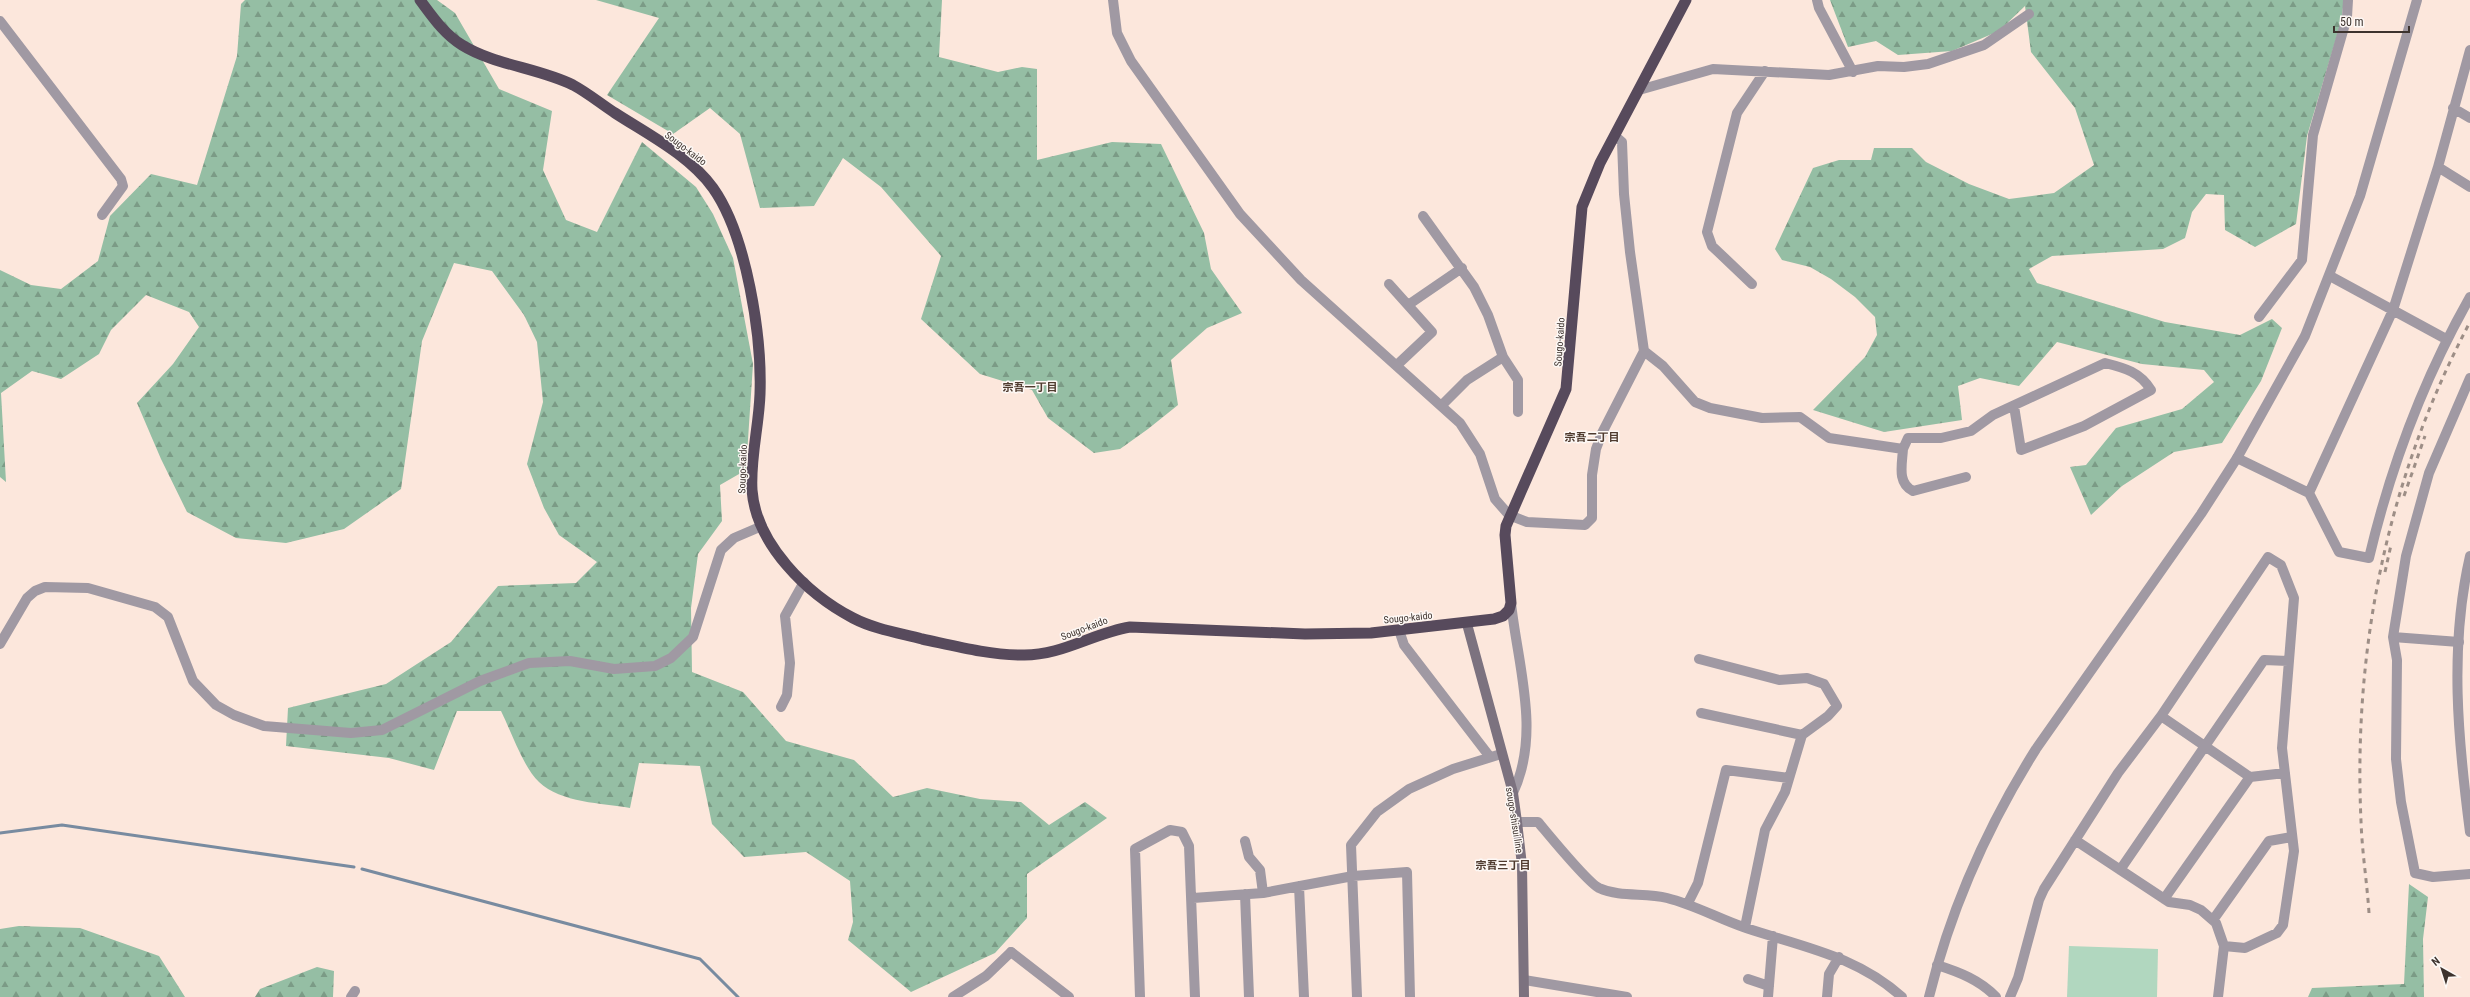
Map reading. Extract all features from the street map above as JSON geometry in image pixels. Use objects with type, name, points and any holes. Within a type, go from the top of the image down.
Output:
[{"type":"highway","name":"Sougo-kaido","points":[[420,0],[446,33],[462,45],[573,86],[680,156],[701,174],[713,189],[734,231],[751,295],[759,338],[760,397],[752,490],[754,508],[762,526],[784,561],[804,582],[829,603],[853,618],[878,628],[968,649],[1022,655],[1059,651],[1108,630],[1130,627],[1305,634],[1399,630],[1467,624],[1503,616],[1509,610],[1511,603],[1504,535],[1509,515],[1566,389],[1582,207],[1591,183],[1686,0]]},
{"type":"main road","name":"sougo-shisui line","points":[[1467,624],[1501,754],[1513,793],[1522,865],[1524,997]]},
{"type":"street","points":[[1113,0],[1117,33],[1131,61],[1240,214],[1301,280],[1442,405],[1460,423],[1480,454],[1495,499],[1509,515],[1527,522],[1585,525],[1592,518],[1592,475],[1596,449],[1602,433],[1644,351],[1627,230],[1622,142],[1616,136]]},
{"type":"street","points":[[1817,0],[1819,8],[1853,72]]},
{"type":"street","points":[[2259,317],[2302,260],[2313,135],[2346,24],[2348,0]]},
{"type":"street","points":[[1929,997],[1951,918],[1969,872],[2012,787],[2036,749],[2201,514],[2237,458],[2305,336],[2330,276],[2360,196],[2417,0]]},
{"type":"street","points":[[1639,90],[1713,69],[1818,75],[1853,72],[1878,66],[1904,67],[1928,64],[1984,45],[2030,14]]},
{"type":"street","points":[[0,21],[121,179],[123,186],[102,215]]},
{"type":"street","points":[[2309,493],[2393,310],[2438,167],[2470,50]]},
{"type":"street","points":[[1752,284],[1712,246],[1707,232],[1738,113],[1765,71]]},
{"type":"street","points":[[2453,108],[2470,118]]},
{"type":"street","points":[[2438,167],[2470,187]]},
{"type":"street","points":[[1423,216],[1462,268],[1488,315],[1503,357],[1518,380],[1518,412]]},
{"type":"street","points":[[1408,305],[1462,268]]},
{"type":"street","points":[[2330,276],[2446,339]]},
{"type":"street","points":[[1389,284],[1432,332],[1397,365]]},
{"type":"street","points":[[2237,458],[2309,493],[2339,552],[2369,558],[2384,494],[2402,442],[2446,339],[2470,297]]},
{"type":"street","points":[[1644,351],[1664,366],[1695,402],[1710,408],[1762,418],[1800,417],[1829,438],[1903,449]]},
{"type":"street","points":[[1442,405],[1467,380],[1503,357]]},
{"type":"street","points":[[1966,477],[1912,490],[1906,487],[1902,480],[1903,449],[1908,438],[1941,438],[1971,431],[1993,415],[2104,363],[2122,368],[2144,378],[2151,390],[2084,426],[2021,450],[2014,406]]},
{"type":"street","points":[[2470,378],[2466,396],[2429,473],[2406,556],[2393,637],[2397,660],[2396,759],[2401,802],[2415,873],[2433,877],[2470,874]]},
{"type":"street","points":[[0,644],[27,598],[35,591],[45,587],[88,588],[155,607],[168,617],[193,681],[216,705],[234,714],[264,726],[351,733],[382,730],[480,681],[529,663],[570,661],[614,669],[655,666],[672,658],[693,637],[721,550],[734,538],[762,526]]},
{"type":"street","points":[[2470,556],[2456,675],[2470,832]]},
{"type":"street","points":[[2010,997],[2018,978],[2039,900],[2118,773],[2161,716],[2268,557],[2281,565],[2294,598],[2282,748],[2294,851],[2283,925],[2278,933],[2245,948],[2224,946]]},
{"type":"street","points":[[781,707],[787,695],[790,663],[784,616],[804,582]]},
{"type":"street","points":[[1511,603],[1527,716],[1526,756],[1522,774],[1513,793]]},
{"type":"street","points":[[1399,630],[1404,645],[1490,757]]},
{"type":"street","points":[[2393,637],[2459,642]]},
{"type":"street","points":[[1699,659],[1779,680],[1807,678],[1824,684],[1837,706],[1828,716],[1802,735],[1785,792],[1765,830],[1745,927]]},
{"type":"street","points":[[2120,870],[2264,660],[2289,661]]},
{"type":"street","points":[[1701,713],[1802,735]]},
{"type":"street","points":[[2161,716],[2250,777],[2285,773]]},
{"type":"street","points":[[1357,997],[1352,845],[1377,812],[1409,789],[1454,769],[1501,754]]},
{"type":"street","points":[[1688,903],[1698,883],[1726,770],[1789,778]]},
{"type":"street","points":[[2164,899],[2250,777]]},
{"type":"street","points":[[1517,822],[1538,822],[1597,887],[1622,895],[1647,894],[1688,903],[1745,927],[1839,957],[1864,968],[1902,997]]},
{"type":"street","points":[[1140,997],[1135,849],[1170,830],[1182,832],[1189,846],[1195,997]]},
{"type":"street","points":[[2213,920],[2268,841],[2292,837]]},
{"type":"street","points":[[2075,840],[2169,902],[2190,905],[2201,910],[2216,923],[2224,946],[2218,997]]},
{"type":"street","points":[[1245,841],[1249,857],[1260,870],[1263,893]]},
{"type":"street","points":[[1192,898],[1263,893],[1353,876],[1407,872],[1410,997]]},
{"type":"street","points":[[1299,886],[1304,997]]},
{"type":"street","points":[[1245,894],[1249,997]]},
{"type":"street","points":[[1768,997],[1773,936]]},
{"type":"street","points":[[953,997],[986,976],[1011,952],[1069,997]]},
{"type":"street","points":[[1827,997],[1829,974],[1839,957]]},
{"type":"street","points":[[1937,965],[1964,974],[1983,985],[1996,997]]},
{"type":"street","points":[[1748,979],[1769,986]]},
{"type":"street","points":[[1524,980],[1627,997]]},
{"type":"green space","points":[[245,0],[437,0],[455,13],[499,89],[552,111],[543,170],[566,220],[597,232],[642,142],[696,187],[713,214],[733,258],[753,364],[746,470],[720,485],[722,521],[698,554],[691,608],[692,672],[743,692],[786,741],[854,760],[893,797],[927,788],[980,799],[1021,802],[1049,825],[1085,802],[1107,818],[1027,874],[1027,918],[995,953],[911,992],[848,940],[853,922],[850,881],[806,852],[744,857],[712,824],[700,766],[639,763],[630,808],[570,798],[548,789],[533,775],[518,748],[501,711],[457,711],[434,770],[389,758],[286,746],[288,708],[386,684],[451,642],[498,586],[576,583],[597,562],[559,535],[544,508],[527,464],[543,402],[537,342],[524,315],[492,271],[454,263],[422,341],[401,489],[344,529],[286,543],[236,538],[187,512],[161,459],[137,403],[173,364],[199,327],[189,312],[146,295],[111,330],[99,354],[61,379],[32,371],[1,393],[6,482],[0,477],[0,270],[31,285],[61,289],[98,261],[110,216],[151,174],[197,185],[237,56],[241,4]]},
{"type":"green space","points":[[596,0],[942,0],[939,57],[998,72],[1022,67],[1037,69],[1037,160],[1112,142],[1161,144],[1204,233],[1211,269],[1242,313],[1207,328],[1171,360],[1178,405],[1120,449],[1094,453],[1048,418],[1032,390],[980,374],[921,319],[941,256],[881,187],[843,158],[814,206],[760,208],[740,134],[710,108],[673,134],[607,95],[659,18]]},
{"type":"green space","points":[[1830,0],[2344,0],[2341,22],[2307,136],[2296,224],[2255,247],[2225,230],[2224,195],[2206,194],[2192,212],[2185,238],[2163,249],[2052,256],[2029,269],[2037,283],[2165,322],[2240,335],[2272,319],[2282,328],[2261,381],[2222,443],[2174,452],[2122,486],[2091,515],[2070,467],[2086,465],[2116,428],[2182,409],[2214,382],[2204,370],[2142,364],[2057,342],[2019,386],[1980,378],[1958,386],[1962,420],[1884,432],[1813,410],[1865,357],[1877,335],[1875,317],[1855,297],[1831,279],[1810,267],[1782,260],[1775,249],[1813,168],[1839,160],[1871,160],[1874,148],[1912,148],[1926,162],[1969,184],[2009,199],[2054,193],[2094,165],[2075,108],[2031,52],[2025,6],[1999,31],[1952,51],[1898,55],[1876,41],[1848,47]]},
{"type":"green space","points":[[2409,884],[2428,897],[2423,939],[2424,997],[2308,997],[2312,988],[2404,984]]},
{"type":"green space","points":[[19,926],[80,928],[159,956],[185,997],[0,997],[0,929]]},
{"type":"green space","points":[[2069,946],[2158,949],[2157,997],[2067,997]]},
{"type":"green space","points":[[317,967],[334,971],[333,997],[255,997],[260,989]]},
{"type":"waterway","points":[[0,833],[62,825],[354,867]]},
{"type":"waterway","points":[[362,869],[700,959],[738,997]]},
{"type":"railway","points":[[2369,913],[2361,821],[2360,756],[2363,691],[2370,627],[2382,564],[2397,502],[2417,441],[2441,381],[2470,322]]},
{"type":"railway","points":[[2404,496],[2425,436]]},
{"type":"railway","points":[[2385,572],[2391,545]]},
{"type":"district","name":"宗吾一丁目","points":[[1030,387]]},
{"type":"district","name":"宗吾二丁目","points":[[1592,437]]},
{"type":"district","name":"宗吾三丁目","points":[[1503,865]]}]
